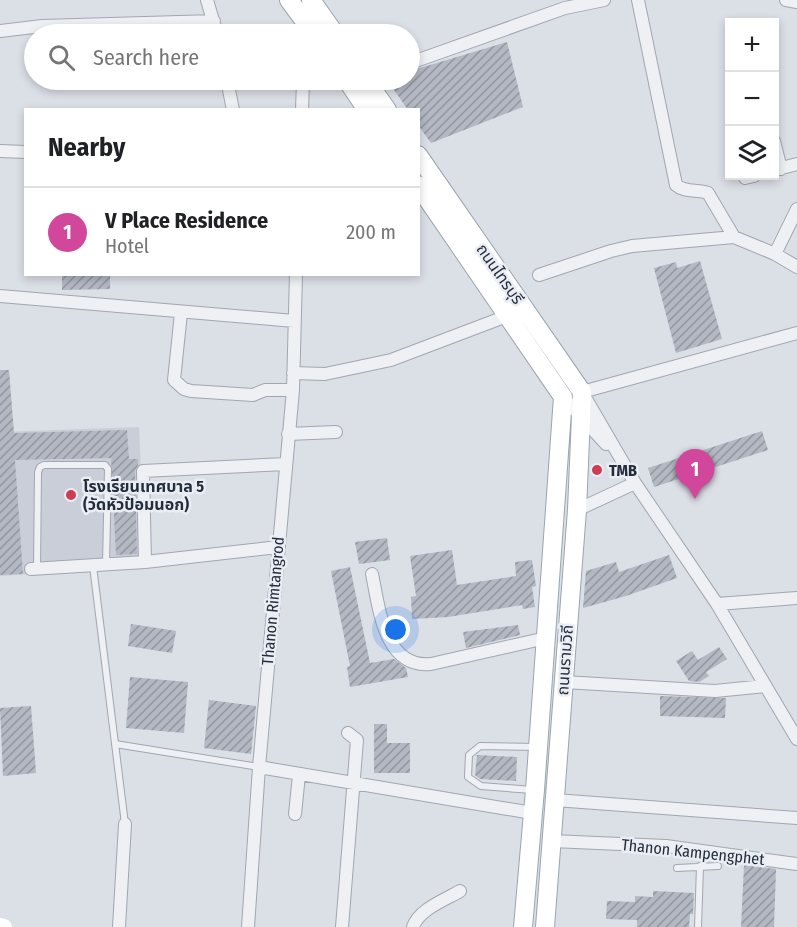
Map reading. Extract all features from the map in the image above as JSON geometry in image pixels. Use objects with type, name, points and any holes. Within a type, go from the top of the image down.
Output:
[{"type":"main road","points":[[289,0],[303,24]]},
{"type":"main road","points":[[312,1],[328,24]]},
{"type":"main road","points":[[354,90],[366,108]]},
{"type":"main road","points":[[373,90],[386,108]]},
{"type":"main road","name":"ถนนไทรบุรี","points":[[420,158],[582,392]]},
{"type":"main road","name":"ถนนไทรบุรี","points":[[420,188],[563,397]]},
{"type":"main road","points":[[563,397],[582,392]]},
{"type":"main road","name":"ถนนรามวิถี","points":[[544,927],[577,510],[582,392]]},
{"type":"main road","name":"ถนนรามวิถี","points":[[523,927],[563,397]]},
{"type":"street","points":[[207,0],[215,24]]},
{"type":"street","points":[[420,59],[576,2],[604,0]]},
{"type":"street","points":[[638,0],[676,185],[683,190],[708,193],[734,237]]},
{"type":"street","points":[[786,0],[797,2]]},
{"type":"street","points":[[111,24],[214,21]]},
{"type":"street","points":[[0,31],[24,28]]},
{"type":"street","points":[[228,90],[233,108]]},
{"type":"street","points":[[302,108],[303,90]]},
{"type":"street","points":[[0,151],[24,152]]},
{"type":"street","points":[[779,169],[797,164]]},
{"type":"street","points":[[775,254],[797,209]]},
{"type":"street","points":[[539,274],[632,246],[734,237],[775,254],[797,267]]},
{"type":"street","name":"Thanon Rimtangrod","points":[[248,927],[259,767],[292,390],[296,276]]},
{"type":"street","points":[[0,296],[294,321]]},
{"type":"street","points":[[181,313],[174,380],[184,389],[253,395],[265,390],[292,390]]},
{"type":"street","points":[[293,373],[326,374],[391,360],[507,315]]},
{"type":"street","points":[[797,333],[582,392],[635,483],[717,604],[797,739]]},
{"type":"street","points":[[563,397],[623,463]]},
{"type":"street","points":[[288,434],[336,432]]},
{"type":"street","points":[[146,562],[143,471],[286,464]]},
{"type":"street","points":[[577,510],[635,483]]},
{"type":"street","points":[[34,569],[146,562],[278,547]]},
{"type":"street","points":[[372,574],[382,621],[395,650],[413,663],[430,664],[546,638]]},
{"type":"street","points":[[717,604],[797,598]]},
{"type":"street","points":[[564,682],[715,691],[765,686]]},
{"type":"street","points":[[342,927],[357,740],[348,733]]},
{"type":"street","points":[[259,767],[532,813]]},
{"type":"street","points":[[295,814],[299,775]]},
{"type":"street","points":[[555,800],[797,818]]},
{"type":"street","points":[[119,927],[125,824]]},
{"type":"street","name":"Thanon Kampengphet","points":[[552,842],[666,846],[797,864]]},
{"type":"street","points":[[413,927],[424,912],[460,891]]},
{"type":"lane","points":[[34,569],[38,472],[44,465],[105,465],[108,469],[106,565]]},
{"type":"lane","points":[[93,566],[125,824]]},
{"type":"lane","points":[[115,744],[259,767]]},
{"type":"lane","points":[[535,790],[481,786],[468,777],[469,755],[480,746],[538,747]]},
{"type":"lane","points":[[698,927],[700,866]]},
{"type":"lane","points":[[677,867],[718,866]]},
{"type":"shaded area","name":"โรงเรียนเทศบาล 5 (วัดหัวป้อมนอก)","points":[[139,427],[145,567],[0,576],[0,432]]},
{"type":"building","points":[[507,42],[523,107],[431,143],[420,128],[420,108],[407,108],[394,90],[420,90],[420,68]]},
{"type":"building","points":[[700,261],[722,339],[676,353],[654,268],[676,262],[677,268]]},
{"type":"building","points":[[62,276],[110,276],[110,289],[62,290]]},
{"type":"building","points":[[0,370],[9,370],[14,433],[127,430],[129,459],[138,459],[135,471],[137,554],[116,555],[111,458],[15,460],[23,574],[0,575]]},
{"type":"building","points":[[762,431],[768,450],[654,487],[648,468]]},
{"type":"building","points":[[387,538],[390,560],[359,564],[355,542]]},
{"type":"building","points":[[452,550],[457,585],[516,576],[515,562],[532,560],[536,586],[532,587],[535,607],[523,609],[522,605],[448,617],[412,619],[411,597],[416,596],[410,556]]},
{"type":"building","points":[[669,555],[677,578],[583,608],[586,571],[616,562],[619,572]]},
{"type":"building","points":[[350,567],[370,663],[394,659],[406,668],[408,677],[350,687],[347,667],[350,666],[331,571]]},
{"type":"building","points":[[131,624],[176,631],[172,653],[128,646]]},
{"type":"building","points":[[518,625],[520,635],[466,648],[463,632]]},
{"type":"building","points":[[719,647],[727,659],[706,672],[709,676],[699,682],[689,681],[676,661],[692,651],[698,660]]},
{"type":"building","points":[[130,677],[188,682],[184,733],[126,728]]},
{"type":"building","points":[[660,696],[726,698],[725,718],[660,716]]},
{"type":"building","points":[[209,700],[256,706],[251,754],[204,748]]},
{"type":"building","points":[[31,706],[36,773],[3,776],[0,708]]},
{"type":"building","points":[[374,724],[387,724],[387,743],[410,743],[410,773],[374,773]]},
{"type":"building","points":[[477,755],[517,757],[516,781],[480,779],[475,775]]},
{"type":"building","points":[[744,865],[776,869],[774,927],[741,927]]},
{"type":"building","points":[[653,891],[694,893],[693,914],[690,914],[689,927],[637,927],[637,920],[606,919],[607,901],[635,902],[635,896],[653,897]]},
{"type":"place","name":"TMB","points":[[597,470]]},
{"type":"place","name":"โรงเรียนเทศบาล 5 (วัดหัวป้อมนอก)","points":[[71,495]]},
{"type":"place","name":"V Place Residence","points":[[695,499]]}]
